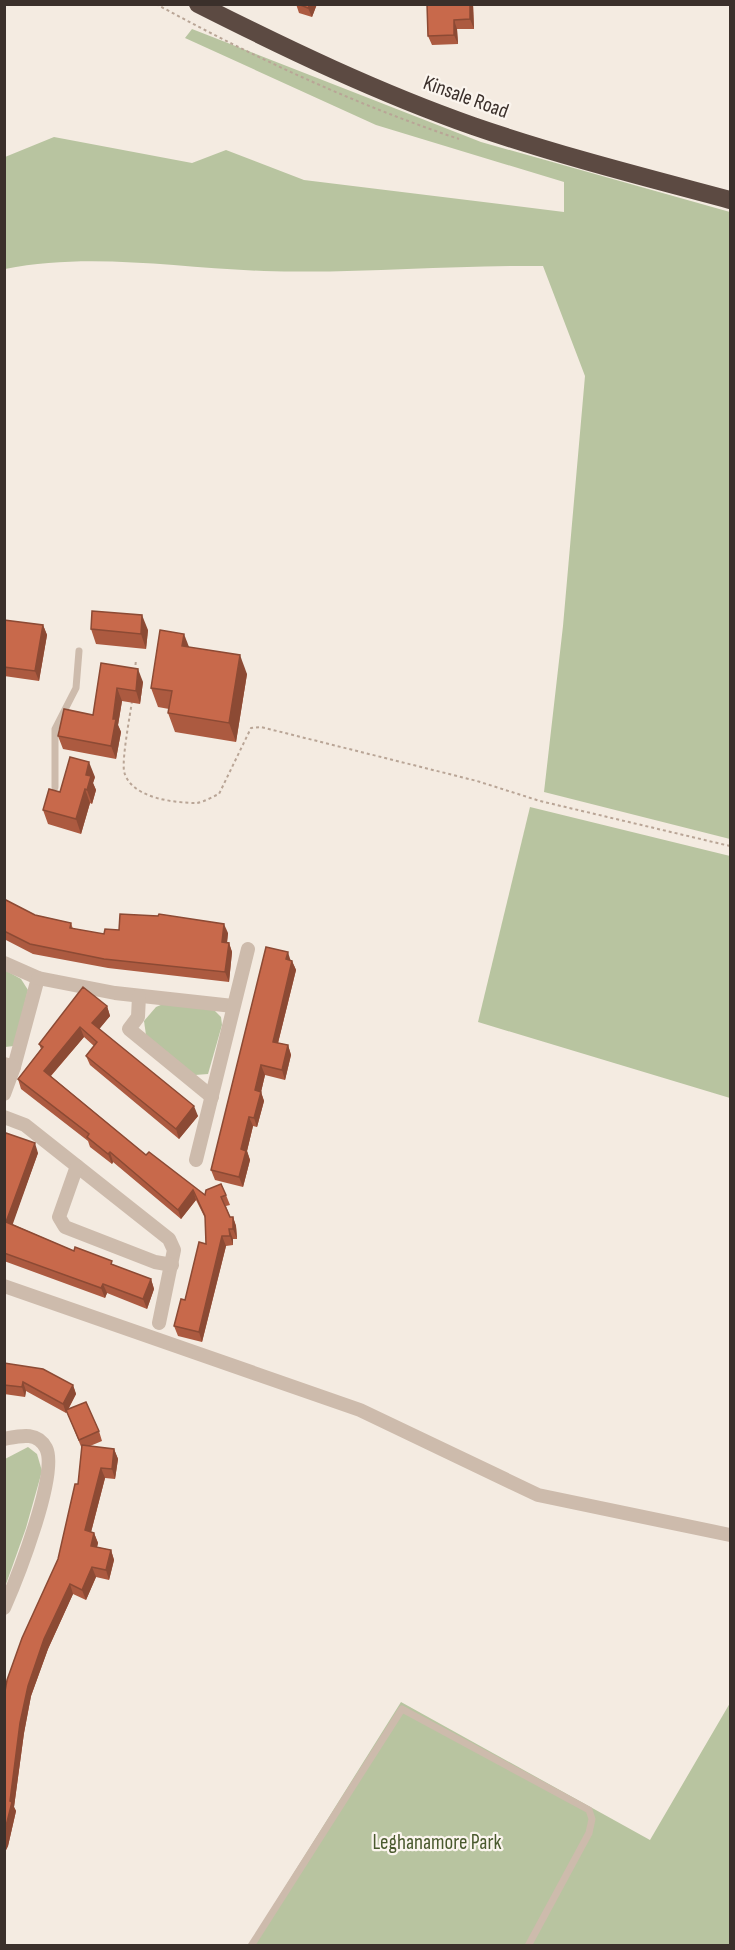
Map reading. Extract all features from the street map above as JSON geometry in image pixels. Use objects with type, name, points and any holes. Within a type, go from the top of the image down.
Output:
[{"type":"highway","name":"Kinsale Road","points":[[198,4],[342,73],[472,126],[730,200]]},
{"type":"street","points":[[196,1160],[248,949]]},
{"type":"street","points":[[4,963],[38,978],[140,996],[233,1006]]},
{"type":"street","points":[[4,1094],[9,1065],[38,978]]},
{"type":"street","points":[[140,996],[138,1017],[129,1029],[212,1097]]},
{"type":"street","points":[[4,1117],[25,1125],[169,1239],[174,1250],[159,1323]]},
{"type":"street","points":[[77,1166],[58,1217],[65,1227],[155,1262],[172,1265]]},
{"type":"street","points":[[4,1286],[360,1410],[538,1495],[730,1535]]},
{"type":"street","points":[[4,1439],[30,1435],[38,1440],[46,1449],[48,1467],[30,1543],[4,1608]]},
{"type":"lane","points":[[55,787],[55,729],[76,688],[79,651]]},
{"type":"lane","points":[[251,1946],[402,1708],[589,1810],[592,1819],[589,1833],[528,1946]]},
{"type":"path","points":[[134,681],[136,659]]},
{"type":"path","points":[[132,693],[124,770],[130,781],[142,793],[166,800],[199,803],[219,794],[250,728],[261,727],[477,781],[540,801],[730,846]]},
{"type":"green space","points":[[192,29],[481,142],[730,212],[730,839],[544,792],[563,626],[585,376],[543,266],[299,272],[102,261],[37,264],[5,269],[5,157],[54,137],[192,163],[226,150],[304,180],[564,212],[564,182],[376,125],[185,38]]},
{"type":"green space","points":[[530,807],[730,856],[730,1098],[478,1022]]},
{"type":"green space","points":[[5,970],[21,979],[28,990],[14,1046],[5,1047]]},
{"type":"green space","points":[[163,1004],[214,1010],[221,1017],[222,1025],[208,1074],[195,1075],[146,1035],[144,1021],[156,1007]]},
{"type":"green space","points":[[28,1447],[37,1454],[42,1471],[26,1528],[5,1587],[5,1459]]},
{"type":"green space","name":"Leghanamore Park","points":[[401,1702],[650,1840],[730,1703],[730,1945],[248,1946]]},
{"type":"building","points":[[298,4],[310,4],[308,8]]},
{"type":"building","points":[[427,4],[470,4],[470,19],[454,20],[454,35],[428,36]]},
{"type":"building","points":[[92,611],[142,615],[141,634],[91,629]]},
{"type":"building","points":[[4,620],[43,625],[35,671],[4,667]]},
{"type":"building","points":[[160,630],[184,634],[182,646],[240,655],[229,723],[168,713],[172,691],[151,688]]},
{"type":"building","points":[[101,663],[138,669],[136,691],[117,688],[113,719],[116,719],[111,746],[58,736],[64,709],[93,715]]},
{"type":"building","points":[[70,757],[89,762],[86,775],[91,776],[76,819],[43,810],[49,789],[60,792]]},
{"type":"building","points":[[4,899],[35,915],[71,923],[70,928],[104,934],[105,929],[119,930],[120,914],[158,916],[159,914],[224,924],[222,942],[229,943],[225,972],[104,959],[30,944],[4,931]]},
{"type":"building","points":[[266,947],[288,952],[286,959],[292,961],[273,1042],[288,1045],[282,1070],[261,1065],[255,1090],[261,1092],[254,1118],[249,1117],[241,1149],[246,1151],[239,1177],[211,1170]]},
{"type":"building","points":[[83,987],[107,1006],[92,1023],[194,1106],[176,1129],[86,1056],[97,1042],[80,1027],[44,1071],[146,1155],[149,1152],[205,1195],[206,1190],[221,1184],[226,1195],[221,1197],[230,1217],[233,1217],[233,1229],[229,1229],[230,1236],[222,1236],[199,1332],[174,1326],[181,1299],[185,1300],[199,1242],[206,1244],[205,1216],[193,1190],[178,1210],[110,1152],[108,1154],[87,1137],[89,1134],[18,1079],[43,1047],[39,1044]]},
{"type":"building","points":[[6,1133],[35,1143],[6,1222],[74,1251],[75,1247],[112,1261],[111,1264],[151,1279],[143,1299],[103,1284],[101,1288],[4,1253],[4,1138]]},
{"type":"building","points":[[4,1363],[43,1369],[73,1385],[63,1404],[23,1382],[22,1387],[4,1385]]},
{"type":"building","points":[[86,1402],[99,1431],[79,1440],[66,1410]]},
{"type":"building","points":[[82,1445],[114,1449],[112,1469],[101,1468],[85,1530],[94,1533],[91,1546],[111,1550],[106,1570],[92,1567],[82,1590],[70,1584],[44,1639],[28,1686],[20,1723],[10,1801],[12,1802],[4,1834],[4,1697],[7,1680],[22,1638],[58,1559],[75,1484],[78,1484]]}]
